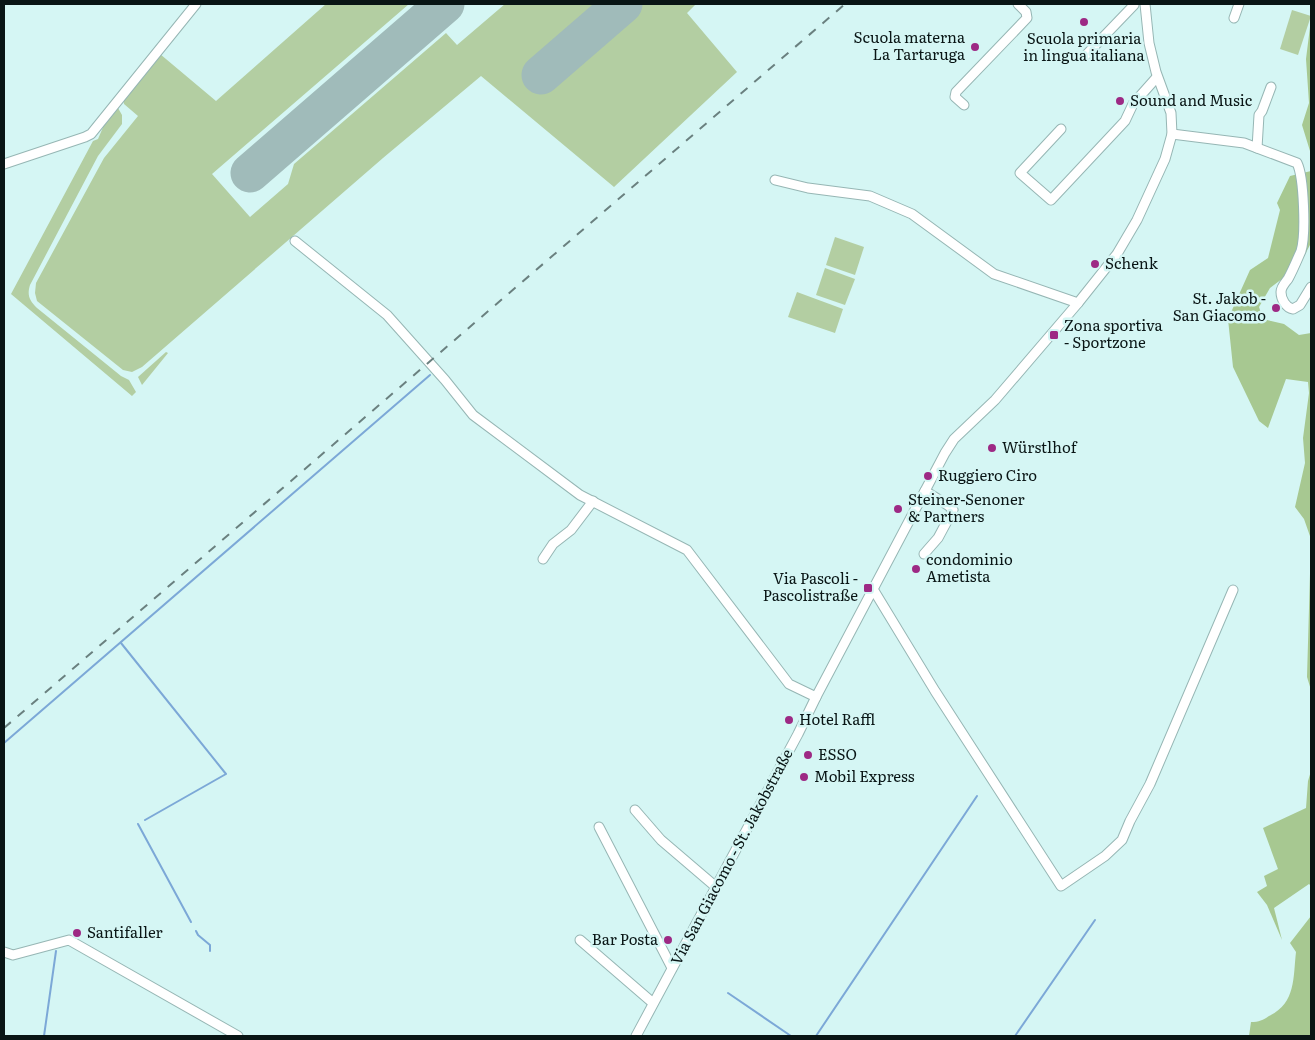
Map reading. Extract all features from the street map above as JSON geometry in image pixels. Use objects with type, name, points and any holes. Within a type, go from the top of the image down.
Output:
[{"type":"street","points":[[4,164],[85,138],[90,134],[196,4]]},
{"type":"street","points":[[964,105],[955,97],[956,92],[1027,18],[1026,12],[1018,4]]},
{"type":"street","points":[[1085,56],[1133,4],[1145,5]]},
{"type":"street","points":[[1234,18],[1239,4]]},
{"type":"street","name":"Via San Giacomo - St. Jakobstraße","points":[[636,1036],[954,439],[995,400],[1078,303],[1116,254],[1137,220],[1165,160],[1172,134],[1170,107],[1157,77],[1149,43],[1145,5]]},
{"type":"street","points":[[1061,130],[1020,173],[1051,200],[1125,121],[1133,104],[1157,77]]},
{"type":"street","points":[[1257,148],[1258,115],[1262,111],[1271,87]]},
{"type":"street","points":[[1172,134],[1244,143],[1297,163],[1302,178],[1304,239],[1291,271],[1281,289],[1281,295],[1286,306],[1293,309],[1300,305],[1311,287]]},
{"type":"street","points":[[775,180],[808,188],[870,196],[912,214],[994,274],[1078,303]]},
{"type":"street","points":[[295,241],[388,315],[473,415],[580,495],[686,550],[789,684],[816,697]]},
{"type":"street","points":[[924,554],[938,538],[953,512],[949,506],[925,491]]},
{"type":"street","points":[[543,559],[553,544],[571,530],[593,501]]},
{"type":"street","points":[[873,589],[935,691],[1061,886],[1105,856],[1122,840],[1150,784],[1233,590]]},
{"type":"street","points":[[635,810],[661,840],[716,887]]},
{"type":"street","points":[[599,827],[672,968]]},
{"type":"street","points":[[4,952],[13,955],[69,940],[238,1036]]},
{"type":"street","points":[[580,940],[653,1003]]},
{"type":"green space","points":[[326,4],[409,4],[212,174],[250,217],[288,184],[294,164],[446,33],[457,45],[505,4],[696,4],[687,13],[737,72],[614,187],[481,76],[383,158],[142,367],[132,372],[123,370],[37,301],[35,293],[36,283],[104,158],[138,116],[124,104],[123,98],[160,54],[216,101]]},
{"type":"green space","points":[[1292,10],[1311,16],[1298,55],[1280,49]]},
{"type":"green space","points":[[1311,19],[1311,171],[1310,151],[1302,125],[1309,103],[1306,59]]},
{"type":"green space","points":[[118,108],[122,115],[122,124],[98,156],[30,285],[29,295],[30,300],[37,308],[121,376],[129,380],[136,392],[132,396],[11,294],[93,141],[98,139],[104,125],[115,109]]},
{"type":"green space","points":[[1311,171],[1311,243],[1299,266],[1270,288],[1259,307],[1263,319],[1284,324],[1299,335],[1311,333],[1311,539],[1304,519],[1295,507],[1305,463],[1303,438],[1309,393],[1308,382],[1286,379],[1268,428],[1259,421],[1233,367],[1228,319],[1250,270],[1268,258],[1280,210],[1277,203],[1290,176]]},
{"type":"green space","points":[[835,237],[864,247],[855,275],[826,265]]},
{"type":"green space","points":[[825,268],[855,279],[845,305],[816,295]]},
{"type":"green space","points":[[797,292],[843,309],[835,333],[788,317]]},
{"type":"green space","points":[[166,352],[168,353],[142,385],[138,377]]},
{"type":"green space","points":[[1311,539],[1311,690],[1307,677]]},
{"type":"green space","points":[[1311,771],[1311,886],[1309,884],[1274,908],[1282,940],[1267,905],[1257,892],[1267,886],[1264,876],[1278,869],[1263,828],[1306,808],[1308,781]]},
{"type":"green space","points":[[1311,916],[1311,1036],[1249,1036],[1251,1022],[1263,1020],[1278,1011],[1289,997],[1296,952],[1290,943]]},
{"type":"waterway","points":[[4,743],[430,375]]},
{"type":"waterway","points":[[121,643],[226,774],[145,820]]},
{"type":"waterway","points":[[816,1036],[977,796]]},
{"type":"waterway","points":[[138,824],[191,922]]},
{"type":"waterway","points":[[1015,1036],[1095,920]]},
{"type":"waterway","points":[[196,931],[210,945],[210,951]]},
{"type":"waterway","points":[[44,1036],[56,951]]},
{"type":"waterway","points":[[728,993],[791,1036]]},
{"type":"runway","points":[[250,173],[445,4]]},
{"type":"runway","points":[[541,75],[623,4]]},
{"type":"railway","points":[[4,728],[845,4]]},
{"type":"place","name":"Scuola primaria in lingua italiana","points":[[1084,22]]},
{"type":"place","name":"Scuola materna La Tartaruga","points":[[975,47]]},
{"type":"place","name":"Sound and Music","points":[[1120,101]]},
{"type":"place","name":"Schenk","points":[[1095,264]]},
{"type":"place","name":"St. Jakob - San Giacomo","points":[[1276,308]]},
{"type":"place","name":"Zona sportiva - Sportzone","points":[[1054,335]]},
{"type":"place","name":"Würstlhof","points":[[992,448]]},
{"type":"place","name":"Ruggiero Ciro","points":[[928,476]]},
{"type":"place","name":"Steiner-Senoner & Partners","points":[[898,509]]},
{"type":"place","name":"condominio Ametista","points":[[916,569]]},
{"type":"place","name":"Via Pascoli - Pascolistraße","points":[[868,588]]},
{"type":"place","name":"Hotel Raffl","points":[[789,720]]},
{"type":"place","name":"ESSO","points":[[808,755]]},
{"type":"place","name":"Mobil Express","points":[[804,777]]},
{"type":"place","name":"Santifaller","points":[[77,933]]},
{"type":"place","name":"Bar Posta","points":[[668,940]]}]
